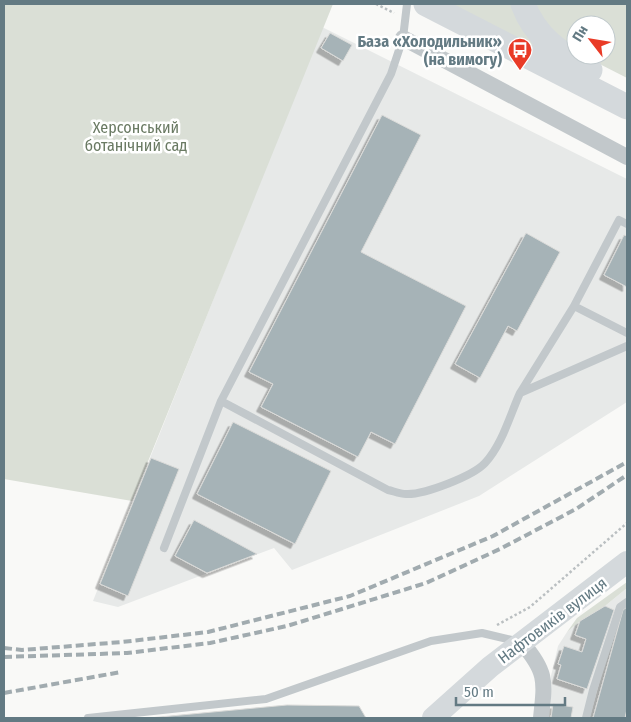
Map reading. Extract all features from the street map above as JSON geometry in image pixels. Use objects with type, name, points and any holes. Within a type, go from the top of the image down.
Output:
[{"type":"main road","points":[[426,4],[627,107]]},
{"type":"main road","points":[[523,4],[535,28],[548,43],[585,67],[627,89]]},
{"type":"street","points":[[403,38],[627,156]]},
{"type":"street","name":"Нафтовиків вулиця","points":[[433,718],[490,667],[627,562]]},
{"type":"street","points":[[522,643],[541,670],[544,683],[541,718]]},
{"type":"lane","points":[[164,548],[221,401],[391,74],[403,38],[407,4]]},
{"type":"lane","points":[[221,401],[388,490],[406,494],[424,491],[469,474],[485,464],[495,448],[520,394],[574,306],[619,220],[627,224]]},
{"type":"lane","points":[[574,306],[627,333]]},
{"type":"lane","points":[[520,394],[627,346]]},
{"type":"lane","points":[[586,718],[593,690],[620,607],[627,602]]},
{"type":"lane","points":[[88,718],[266,699],[431,640],[482,633],[522,643]]},
{"type":"path","points":[[482,633],[530,607],[627,523]]},
{"type":"shaded area","points":[[322,27],[627,179],[627,402],[479,496],[292,570],[274,548],[118,607],[93,601]]},
{"type":"shaded area","points":[[627,588],[627,718],[551,718],[551,676],[558,646],[567,632],[580,621],[605,606]]},
{"type":"green space","name":"Херсонський ботанічний сад","points":[[4,4],[333,4],[132,501],[4,479]]},
{"type":"green space","points":[[446,4],[511,4],[538,51]]},
{"type":"green space","points":[[534,4],[627,4],[627,78],[602,65],[616,65],[616,15],[566,15],[566,43],[553,33]]},
{"type":"green space","points":[[627,582],[627,588],[605,606],[580,621],[567,632],[577,618]]},
{"type":"building","points":[[330,33],[352,45],[343,61],[321,48]]},
{"type":"building","points":[[382,115],[421,135],[361,252],[466,306],[395,444],[371,432],[358,457],[261,407],[273,384],[249,372]]},
{"type":"building","points":[[526,233],[560,252],[517,331],[508,326],[480,378],[455,364]]},
{"type":"building","points":[[624,235],[627,236],[627,287],[604,275]]},
{"type":"building","points":[[233,422],[331,471],[295,544],[197,494]]},
{"type":"building","points":[[151,458],[179,469],[128,596],[100,584]]},
{"type":"building","points":[[194,520],[257,554],[207,573],[175,556]]},
{"type":"building","points":[[605,606],[614,610],[587,689],[557,679],[561,665],[558,664],[564,646],[582,652],[586,639],[575,635],[580,621]]},
{"type":"building","points":[[627,607],[627,709],[625,718],[593,718],[623,610]]},
{"type":"building","points":[[553,704],[573,707],[571,718],[551,718]]},
{"type":"building","points":[[287,705],[359,706],[366,718],[149,718]]},
{"type":"railway","points":[[4,648],[22,650],[122,642],[208,632],[350,596],[493,536],[627,462]]},
{"type":"railway","points":[[4,657],[127,653],[210,643],[287,626],[426,583],[500,549],[576,509],[627,475]]},
{"type":"railway","points":[[4,693],[121,672]]},
{"type":"place","name":"База «Холодильник» (на вимогу)","points":[[520,71]]}]
